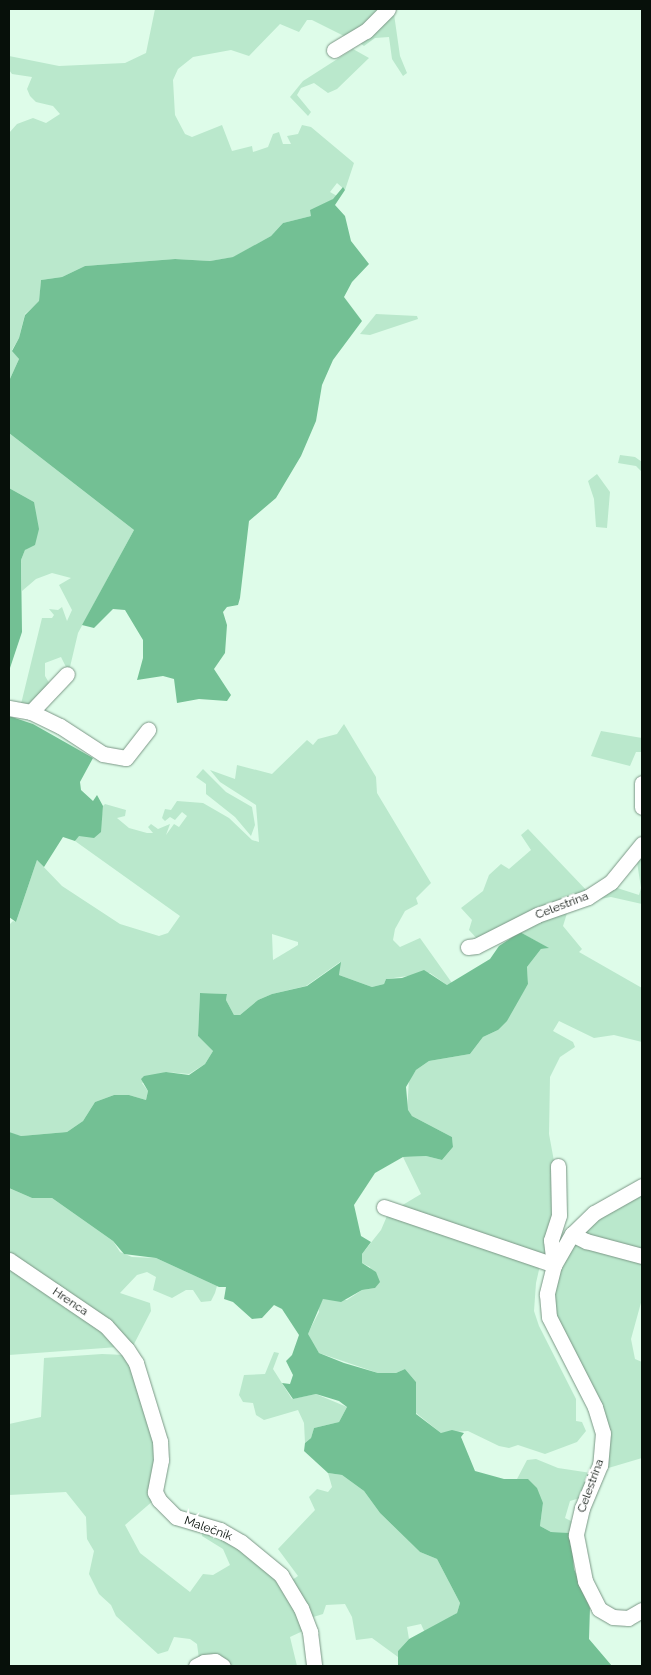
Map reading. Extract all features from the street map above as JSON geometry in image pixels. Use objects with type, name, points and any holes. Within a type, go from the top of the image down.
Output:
[{"type":"street","points":[[334,50],[366,31],[388,9]]},
{"type":"street","points":[[31,712],[67,674]]},
{"type":"street","points":[[9,708],[31,712],[60,726],[103,754],[126,758],[148,730]]},
{"type":"street","points":[[642,783],[642,807]]},
{"type":"street","name":"Celestrina","points":[[468,947],[476,946],[537,915],[588,897],[612,882],[642,844]]},
{"type":"street","name":"Celestrina","points":[[554,1265],[551,1240],[558,1215],[558,1166]]},
{"type":"street","name":"Celestrina","points":[[642,1186],[594,1213],[572,1234],[554,1265],[547,1294],[549,1317],[595,1407],[603,1434],[600,1465],[578,1523],[576,1542],[580,1567],[590,1595],[605,1613],[620,1618],[642,1610]]},
{"type":"street","points":[[384,1207],[554,1265]]},
{"type":"street","points":[[572,1234],[586,1241],[642,1256]]},
{"type":"street","name":"Hrenca","points":[[9,1260],[106,1326],[127,1349]]},
{"type":"street","name":"Malečnik","points":[[127,1349],[136,1364],[160,1441],[161,1460],[155,1492],[159,1500],[176,1517],[220,1530],[241,1542],[281,1574],[302,1608],[310,1632],[314,1666]]},
{"type":"street","points":[[196,1666],[204,1662],[214,1661],[223,1666]]},
{"type":"green space","points":[[155,9],[390,9],[354,41],[312,20],[307,20],[299,32],[280,24],[249,56],[231,50],[193,57],[178,69],[173,80],[175,115],[185,134],[192,137],[222,125],[232,151],[252,146],[253,152],[268,147],[273,134],[279,132],[283,144],[291,144],[287,136],[298,134],[302,125],[311,127],[354,163],[345,190],[337,183],[330,192],[337,196],[311,216],[283,223],[271,236],[234,257],[210,261],[175,259],[85,266],[62,277],[41,280],[39,302],[25,314],[19,338],[12,350],[19,359],[9,381],[9,133],[17,124],[33,118],[46,123],[60,114],[53,106],[36,102],[30,96],[27,89],[32,77],[12,74],[9,70],[9,56],[59,66],[125,63],[146,53]]},
{"type":"green space","points":[[394,14],[400,56],[407,73],[403,76],[392,59],[389,37],[375,38],[364,46],[360,43]]},
{"type":"green space","points":[[353,49],[369,58],[337,89],[328,93],[314,83],[301,88],[297,95],[311,112],[308,116],[290,97],[303,81]]},
{"type":"green space","points":[[343,187],[345,190],[335,205],[345,216],[351,241],[369,264],[352,282],[344,297],[362,321],[333,360],[322,385],[316,421],[301,456],[276,498],[249,521],[240,598],[238,605],[227,607],[223,612],[227,625],[225,653],[214,669],[231,695],[227,701],[199,699],[177,703],[174,679],[163,676],[137,680],[143,658],[143,640],[125,610],[113,609],[94,628],[82,625],[134,530],[9,433],[9,381],[19,359],[12,351],[19,338],[25,315],[39,301],[41,280],[62,277],[85,266],[175,259],[210,261],[233,257],[271,236],[283,223],[311,216],[310,210],[333,199]]},
{"type":"green space","points":[[376,314],[417,316],[418,319],[370,335],[360,334]]},
{"type":"green space","points":[[9,433],[134,530],[78,633],[70,667],[66,667],[61,657],[45,663],[45,676],[51,686],[34,712],[21,704],[42,618],[52,618],[54,615],[49,609],[58,610],[62,607],[67,621],[72,610],[59,585],[71,578],[52,573],[36,579],[22,591],[21,560],[25,550],[31,545],[34,502],[9,488]]},
{"type":"green space","points":[[620,455],[635,457],[642,462],[642,472],[636,466],[618,463]]},
{"type":"green space","points":[[597,474],[610,492],[607,528],[596,527],[594,499],[588,481]]},
{"type":"green space","points":[[9,488],[34,502],[39,529],[35,545],[25,550],[21,560],[22,632],[9,671]]},
{"type":"green space","points":[[9,716],[33,724],[93,758],[80,782],[81,790],[93,801],[97,795],[103,806],[101,832],[94,838],[79,836],[75,841],[63,837],[44,867],[37,860],[16,922],[9,917]]},
{"type":"green space","points":[[344,724],[376,777],[377,793],[431,883],[416,898],[418,904],[405,911],[395,929],[393,940],[400,947],[420,938],[452,983],[447,985],[430,973],[386,979],[384,984],[372,987],[339,975],[340,962],[306,986],[272,994],[258,1000],[240,1015],[234,1015],[226,1000],[227,994],[200,993],[198,1036],[213,1051],[205,1064],[189,1074],[166,1072],[142,1083],[148,1091],[146,1100],[129,1095],[114,1095],[95,1102],[83,1121],[67,1132],[21,1136],[9,1133],[9,925],[13,921],[16,922],[37,860],[62,886],[120,924],[159,936],[168,933],[180,916],[75,841],[78,836],[100,832],[103,806],[105,804],[126,810],[125,816],[117,818],[129,828],[147,833],[153,833],[148,827],[151,824],[158,829],[170,824],[166,835],[174,824],[179,827],[187,816],[182,812],[175,820],[170,817],[165,821],[162,818],[165,809],[171,810],[177,801],[203,803],[229,818],[252,840],[259,842],[256,805],[220,782],[210,770],[235,779],[237,765],[272,774],[307,740],[313,745],[318,739],[337,734]],"holes":[[[272,934],[298,942],[298,945],[273,960]]]},
{"type":"green space","points":[[601,731],[642,738],[642,752],[636,752],[630,766],[591,756]]},
{"type":"green space","points":[[203,769],[226,792],[252,807],[255,825],[251,836],[235,817],[206,794],[206,784],[196,777]]},
{"type":"green space","points":[[528,829],[589,893],[480,942],[469,930],[472,920],[461,908],[483,891],[489,875],[501,864],[509,869],[531,850],[521,835]]},
{"type":"green space","points":[[642,854],[642,904],[611,897],[594,900],[614,887],[639,895],[641,888],[637,862]]},
{"type":"green space","points":[[568,910],[563,926],[582,949],[579,952],[642,988],[642,1042],[614,1035],[594,1038],[559,1021],[553,1031],[573,1042],[575,1047],[560,1057],[550,1077],[549,1134],[558,1183],[545,1255],[396,1209],[421,1194],[403,1157],[426,1156],[442,1160],[453,1147],[452,1137],[412,1116],[407,1110],[409,1080],[416,1070],[429,1061],[470,1054],[483,1037],[498,1030],[528,984],[527,967],[541,949],[548,948],[520,932],[522,924]]},
{"type":"green space","points":[[520,932],[549,948],[541,949],[527,967],[528,984],[507,1021],[498,1030],[483,1037],[470,1054],[429,1061],[416,1070],[406,1087],[408,1110],[412,1116],[452,1137],[453,1147],[442,1160],[426,1156],[403,1157],[375,1173],[354,1205],[361,1236],[371,1242],[362,1254],[362,1263],[376,1272],[380,1282],[375,1288],[362,1290],[341,1302],[323,1299],[308,1334],[319,1353],[344,1363],[378,1373],[396,1373],[405,1369],[416,1382],[416,1414],[441,1433],[452,1430],[464,1433],[461,1437],[475,1471],[504,1479],[528,1479],[537,1488],[543,1503],[540,1526],[551,1532],[571,1533],[574,1569],[590,1608],[589,1639],[612,1666],[398,1666],[398,1651],[409,1639],[457,1613],[460,1603],[437,1559],[420,1552],[380,1513],[364,1491],[342,1475],[328,1473],[304,1451],[305,1443],[311,1438],[314,1428],[339,1422],[347,1407],[339,1401],[316,1394],[293,1399],[282,1383],[290,1384],[293,1375],[286,1361],[292,1355],[299,1335],[282,1309],[274,1305],[262,1318],[252,1319],[233,1302],[224,1299],[226,1287],[219,1287],[156,1258],[124,1254],[113,1241],[52,1198],[32,1198],[9,1188],[9,1132],[21,1136],[67,1132],[83,1121],[95,1102],[114,1095],[129,1095],[146,1100],[148,1091],[141,1079],[144,1076],[166,1072],[189,1075],[205,1064],[213,1051],[198,1036],[200,993],[227,994],[226,1000],[234,1015],[240,1015],[258,1000],[272,994],[307,986],[341,962],[339,975],[372,987],[384,984],[386,979],[402,978],[424,970],[447,985],[490,959],[499,946]]},
{"type":"green space","points":[[9,1188],[32,1198],[52,1198],[113,1241],[120,1252],[132,1257],[156,1258],[217,1286],[211,1301],[201,1302],[193,1290],[186,1290],[172,1298],[153,1290],[156,1277],[147,1272],[137,1275],[120,1293],[150,1303],[151,1311],[133,1346],[9,1254]]},
{"type":"green space","points":[[642,1193],[642,1253],[583,1232],[601,1216]]},
{"type":"green space","points":[[391,1215],[541,1261],[536,1283],[534,1311],[539,1326],[576,1399],[576,1421],[582,1422],[586,1431],[577,1442],[545,1454],[518,1445],[509,1448],[499,1446],[468,1431],[441,1433],[416,1413],[416,1382],[405,1369],[396,1373],[378,1373],[319,1353],[307,1335],[319,1312],[318,1306],[323,1299],[347,1300],[362,1290],[375,1288],[370,1267],[362,1263],[362,1254],[381,1230],[387,1216]]},
{"type":"green space","points":[[574,1243],[642,1259],[642,1299],[631,1339],[635,1359],[642,1362],[642,1458],[605,1469],[609,1446],[559,1328],[552,1303],[557,1274]]},
{"type":"green space","points":[[9,1263],[92,1321],[118,1347],[9,1355]]},
{"type":"green space","points":[[274,1352],[279,1353],[273,1369],[292,1399],[316,1394],[347,1407],[339,1422],[314,1428],[311,1438],[305,1443],[304,1423],[298,1410],[264,1420],[256,1415],[253,1403],[243,1402],[239,1395],[244,1375],[265,1374]]},
{"type":"green space","points":[[102,1354],[125,1355],[154,1429],[154,1500],[125,1525],[140,1553],[190,1592],[203,1574],[213,1575],[230,1565],[223,1549],[202,1536],[203,1531],[221,1535],[277,1575],[305,1630],[290,1637],[297,1666],[228,1666],[199,1659],[197,1644],[190,1639],[174,1637],[168,1651],[158,1654],[116,1616],[111,1605],[99,1594],[89,1574],[94,1551],[87,1539],[86,1517],[66,1492],[9,1495],[9,1424],[41,1417],[44,1358]]},
{"type":"green space","points":[[536,1459],[558,1468],[591,1473],[580,1498],[570,1501],[565,1518],[573,1522],[571,1533],[551,1532],[540,1526],[543,1503],[517,1479],[527,1460]]},
{"type":"green space","points":[[328,1473],[342,1475],[364,1491],[380,1513],[420,1552],[437,1559],[460,1603],[457,1613],[425,1633],[421,1624],[407,1627],[409,1639],[398,1651],[398,1657],[372,1638],[356,1640],[352,1617],[345,1604],[326,1605],[323,1614],[310,1618],[289,1582],[298,1576],[278,1549],[315,1510],[309,1497],[317,1489],[328,1492],[332,1487]]}]
